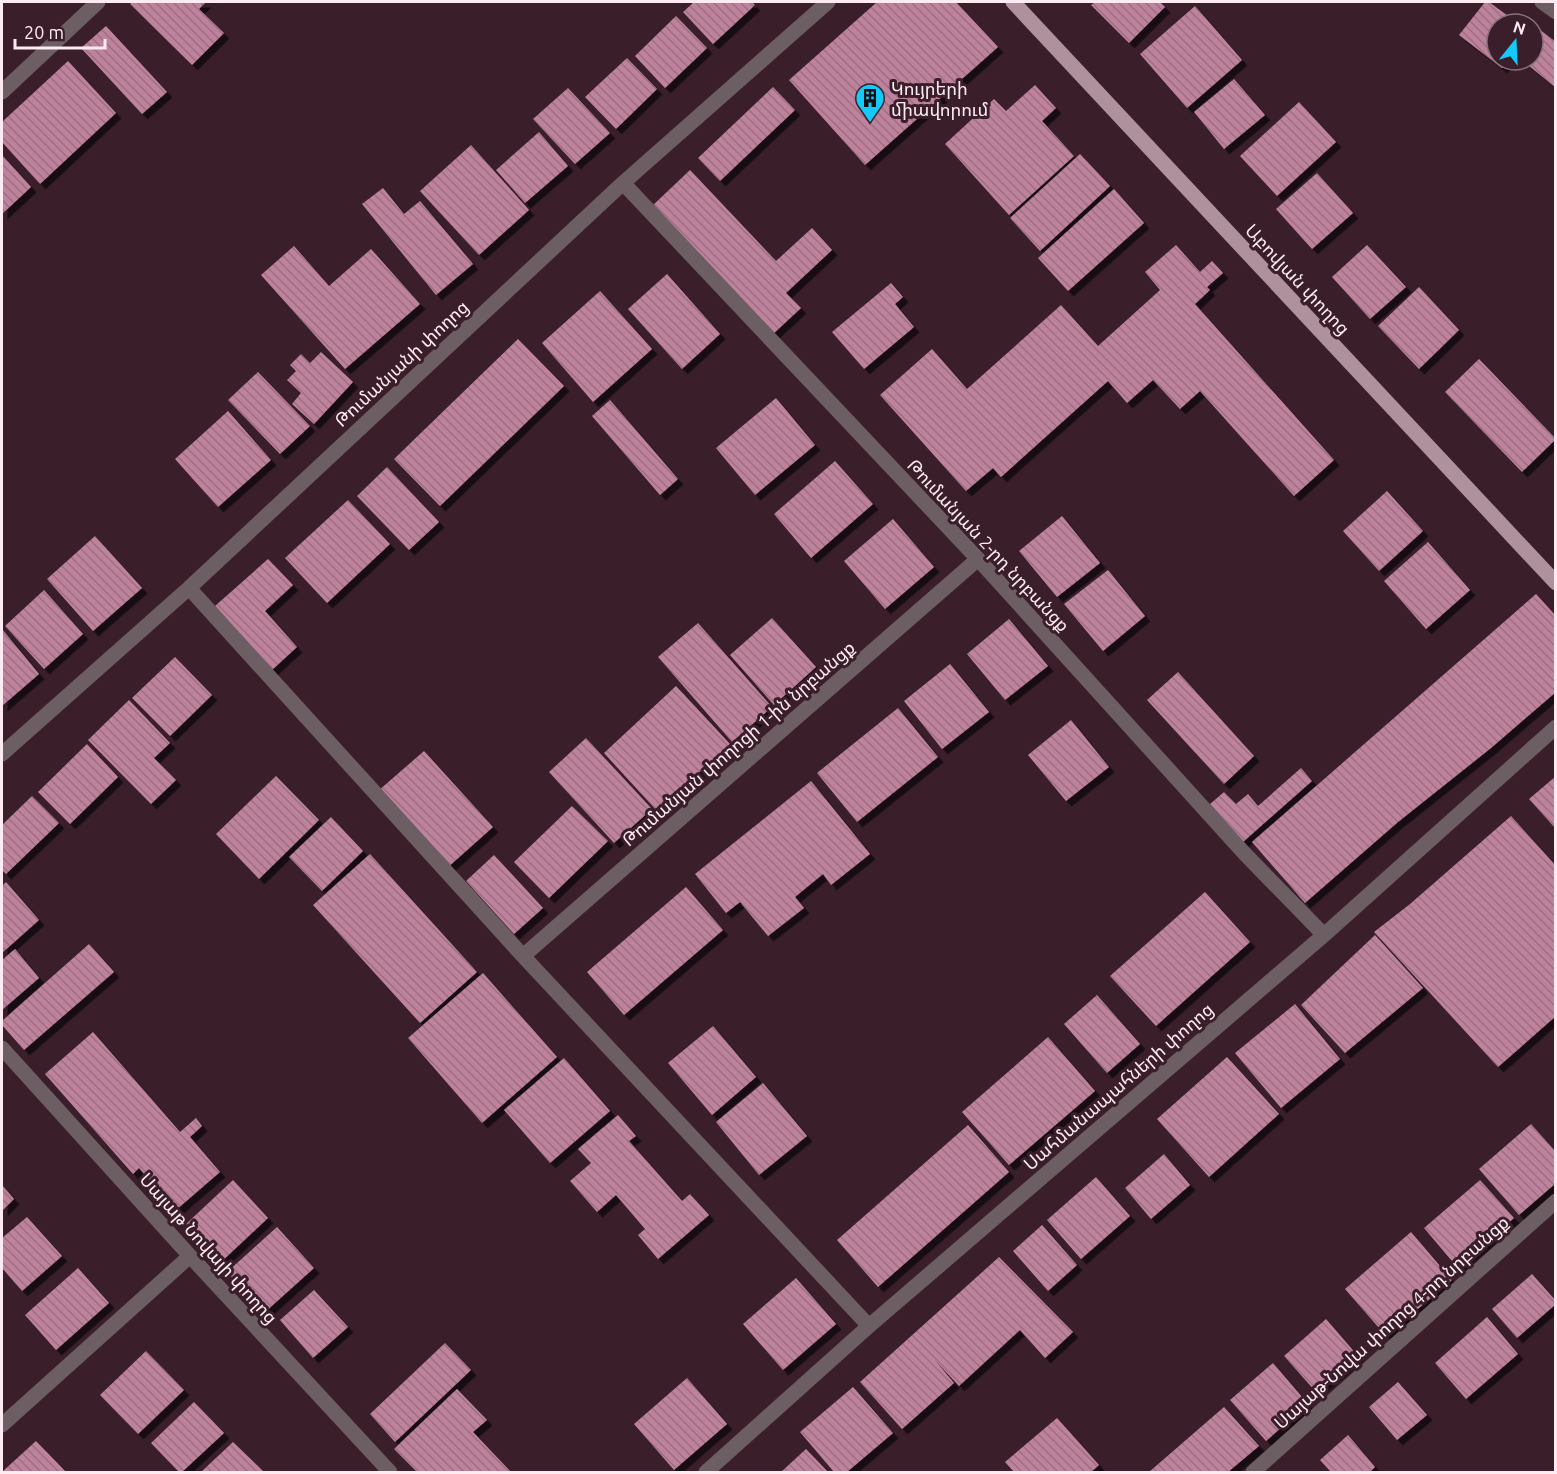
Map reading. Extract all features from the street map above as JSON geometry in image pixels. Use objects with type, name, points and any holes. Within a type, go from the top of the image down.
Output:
[{"type":"main road","name":"Աբովյան փողոց","points":[[1013,2],[1556,583]]},
{"type":"street","points":[[2,92],[98,2]]},
{"type":"street","name":"Թումանյանի փողոց","points":[[2,754],[189,588],[623,183],[828,2]]},
{"type":"street","points":[[1542,2],[1556,12]]},
{"type":"street","name":"Թումանյան 2-րդ նրբանցք","points":[[623,183],[978,559],[1238,847],[1324,935]]},
{"type":"street","name":"Թումանյան փողոցի 1-ին նրբանցք","points":[[523,956],[978,559]]},
{"type":"street","points":[[189,588],[523,956],[868,1326]]},
{"type":"street","name":"Սահմանապահների փողոց","points":[[706,1473],[868,1326],[1324,935],[1556,727]]},
{"type":"street","name":"Սայաթ Նովայի փողոց","points":[[2,1048],[390,1473]]},
{"type":"street","name":"Սայաթ-Նովա փողոց 4-րդ նրբանցք","points":[[1253,1473],[1556,1201]]},
{"type":"street","points":[[2,1425],[190,1256]]},
{"type":"building","points":[[132,2],[206,2],[199,9],[224,33],[192,65],[130,4]]},
{"type":"building","points":[[694,2],[752,2],[755,5],[713,44],[683,12]]},
{"type":"building","name":"Կույրերի միավորում","points":[[877,2],[956,2],[998,47],[865,165],[789,80]]},
{"type":"building","points":[[1095,2],[1160,2],[1165,7],[1129,43],[1091,5]]},
{"type":"building","points":[[1485,2],[1489,2],[1503,12],[1485,12],[1485,55],[1459,35]]},
{"type":"building","points":[[1195,6],[1242,60],[1187,108],[1140,54]]},
{"type":"building","points":[[676,16],[707,48],[665,88],[635,56]]},
{"type":"building","points":[[106,26],[167,92],[142,114],[81,48]]},
{"type":"building","points":[[1545,34],[1556,42],[1556,88],[1537,72],[1545,72]]},
{"type":"building","points":[[627,58],[657,89],[616,129],[585,97]]},
{"type":"building","points":[[68,61],[116,113],[40,184],[2,142],[2,122]]},
{"type":"building","points":[[1234,79],[1265,115],[1224,149],[1194,112]]},
{"type":"building","points":[[1035,85],[1056,108],[1042,121],[1074,156],[1009,215],[945,144],[994,99],[1006,111]]},
{"type":"building","points":[[773,87],[795,110],[720,181],[698,158]]},
{"type":"building","points":[[568,88],[610,133],[575,164],[533,119]]},
{"type":"building","points":[[1299,102],[1336,142],[1277,196],[1240,156]]},
{"type":"building","points":[[539,132],[568,166],[525,203],[496,170]]},
{"type":"building","points":[[471,145],[529,210],[479,255],[420,191]]},
{"type":"building","points":[[1080,154],[1110,186],[1040,251],[1010,218]]},
{"type":"building","points":[[2,155],[31,187],[2,214]]},
{"type":"building","points":[[690,170],[776,261],[812,228],[832,250],[786,293],[801,308],[772,335],[651,207]]},
{"type":"building","points":[[1317,173],[1353,213],[1312,249],[1276,209]]},
{"type":"building","points":[[383,188],[404,214],[420,201],[473,264],[436,295],[362,204]]},
{"type":"building","points":[[1114,189],[1144,223],[1068,291],[1038,258]]},
{"type":"building","points":[[1176,245],[1200,272],[1212,261],[1223,273],[1207,287],[1210,290],[1195,304],[1334,460],[1294,496],[1200,391],[1180,409],[1153,380],[1127,403],[1108,381],[1001,477],[993,468],[966,491],[880,395],[932,349],[967,389],[1061,305],[1098,346],[1160,290],[1145,272]]},
{"type":"building","points":[[1367,245],[1406,287],[1370,319],[1332,277]]},
{"type":"building","points":[[294,246],[329,286],[371,249],[420,304],[345,369],[261,275]]},
{"type":"building","points":[[667,274],[720,334],[682,369],[628,309]]},
{"type":"building","points":[[891,283],[903,297],[895,304],[914,327],[864,369],[832,332]]},
{"type":"building","points":[[1419,287],[1459,330],[1419,369],[1378,326]]},
{"type":"building","points":[[600,291],[652,349],[593,402],[542,343]]},
{"type":"building","points":[[518,339],[564,386],[440,506],[394,459]]},
{"type":"building","points":[[321,352],[353,382],[314,424],[292,404],[301,393],[287,380],[296,371],[290,365],[301,354],[310,363]]},
{"type":"building","points":[[1479,359],[1556,439],[1522,472],[1445,392]]},
{"type":"building","points":[[258,372],[310,426],[280,454],[228,400]]},
{"type":"building","points":[[776,398],[815,445],[755,495],[716,448]]},
{"type":"building","points":[[610,400],[678,479],[660,495],[592,416]]},
{"type":"building","points":[[228,411],[271,460],[218,507],[175,459]]},
{"type":"building","points":[[835,461],[873,504],[811,558],[774,514]]},
{"type":"building","points":[[387,467],[439,522],[409,550],[357,496]]},
{"type":"building","points":[[1387,491],[1423,531],[1379,571],[1343,531]]},
{"type":"building","points":[[348,500],[390,544],[327,603],[285,558]]},
{"type":"building","points":[[1062,516],[1100,563],[1057,597],[1019,551]]},
{"type":"building","points":[[893,519],[934,567],[885,609],[844,561]]},
{"type":"building","points":[[95,536],[142,588],[93,631],[47,579]]},
{"type":"building","points":[[1428,542],[1470,590],[1426,629],[1384,581]]},
{"type":"building","points":[[268,559],[293,585],[265,611],[297,647],[272,670],[215,606]]},
{"type":"building","points":[[1108,570],[1145,616],[1103,651],[1064,604]]},
{"type":"building","points":[[44,590],[83,634],[44,669],[5,626]]},
{"type":"building","points":[[1536,594],[1556,616],[1556,692],[1491,748],[1398,822],[1305,903],[1252,842]]},
{"type":"building","points":[[772,618],[816,667],[774,705],[730,655]]},
{"type":"building","points":[[1009,619],[1048,666],[1005,700],[967,654]]},
{"type":"building","points":[[698,623],[772,707],[732,742],[658,657]]},
{"type":"building","points":[[2,629],[39,674],[2,706]]},
{"type":"building","points":[[175,657],[212,695],[170,736],[132,698]]},
{"type":"building","points":[[950,664],[989,712],[942,749],[904,701]]},
{"type":"building","points":[[1178,672],[1254,756],[1224,784],[1147,700]]},
{"type":"building","points":[[676,686],[730,744],[657,811],[604,753]]},
{"type":"building","points":[[129,700],[170,743],[154,758],[176,780],[151,804],[88,740]]},
{"type":"building","points":[[898,708],[938,757],[857,822],[817,773]]},
{"type":"building","points":[[1071,720],[1109,767],[1066,801],[1028,755]]},
{"type":"building","points":[[586,738],[652,809],[614,843],[549,772]]},
{"type":"building","points":[[87,744],[118,777],[70,824],[38,792]]},
{"type":"building","points":[[424,751],[493,827],[447,868],[378,791]]},
{"type":"building","points":[[1301,768],[1312,781],[1243,842],[1210,804],[1224,792],[1236,804],[1248,794],[1258,806]]},
{"type":"building","points":[[276,776],[319,820],[259,879],[216,834]]},
{"type":"building","points":[[1556,776],[1556,829],[1529,799]]},
{"type":"building","points":[[811,781],[870,854],[831,885],[823,874],[795,897],[804,908],[768,936],[740,902],[726,913],[695,874]]},
{"type":"building","points":[[32,796],[59,823],[6,874],[2,870],[2,825]]},
{"type":"building","points":[[572,806],[608,841],[549,898],[514,862]]},
{"type":"building","points":[[1511,816],[1556,866],[1556,1016],[1498,1067],[1374,932],[1410,904]]},
{"type":"building","points":[[331,817],[363,851],[322,891],[289,857]]},
{"type":"building","points":[[370,854],[477,972],[420,1023],[313,905]]},
{"type":"building","points":[[494,855],[543,908],[514,934],[466,881]]},
{"type":"building","points":[[6,882],[39,920],[2,953],[2,886]]},
{"type":"building","points":[[686,887],[723,930],[624,1015],[587,972]]},
{"type":"building","points":[[1205,892],[1250,942],[1156,1026],[1110,976]]},
{"type":"building","points":[[1375,935],[1423,988],[1345,1053],[1301,1005]]},
{"type":"building","points":[[89,944],[114,972],[24,1050],[2,1025],[2,1021]]},
{"type":"building","points":[[15,949],[39,978],[2,1010],[2,960]]},
{"type":"building","points":[[483,973],[557,1057],[482,1123],[408,1038]]},
{"type":"building","points":[[1097,995],[1140,1044],[1107,1073],[1064,1024]]},
{"type":"building","points":[[1295,1004],[1340,1059],[1281,1108],[1235,1053]]},
{"type":"building","points":[[713,1026],[756,1077],[712,1115],[668,1063]]},
{"type":"building","points":[[93,1032],[180,1132],[196,1118],[202,1126],[190,1137],[220,1172],[176,1210],[139,1168],[133,1174],[45,1074]]},
{"type":"building","points":[[1048,1037],[1095,1091],[1009,1165],[962,1112]]},
{"type":"building","points":[[1227,1057],[1279,1114],[1209,1177],[1157,1119]]},
{"type":"building","points":[[564,1058],[610,1111],[550,1163],[504,1110]]},
{"type":"building","points":[[763,1083],[807,1136],[759,1175],[716,1122]]},
{"type":"building","points":[[618,1115],[636,1136],[629,1141],[682,1201],[690,1194],[709,1215],[658,1259],[638,1235],[645,1229],[616,1195],[597,1212],[570,1181],[591,1163],[578,1149]]},
{"type":"building","points":[[1531,1124],[1556,1152],[1556,1183],[1519,1215],[1479,1169]]},
{"type":"building","points":[[968,1125],[1009,1172],[878,1287],[837,1240]]},
{"type":"building","points":[[1164,1154],[1190,1185],[1151,1219],[1125,1188]]},
{"type":"building","points":[[1096,1177],[1130,1216],[1081,1259],[1047,1220]]},
{"type":"building","points":[[233,1180],[268,1218],[220,1263],[185,1225]]},
{"type":"building","points":[[1480,1180],[1514,1218],[1457,1267],[1424,1228]]},
{"type":"building","points":[[2,1185],[14,1199],[2,1211]]},
{"type":"building","points":[[27,1217],[62,1256],[22,1291],[2,1268],[2,1238]]},
{"type":"building","points":[[1042,1225],[1077,1265],[1048,1291],[1013,1251]]},
{"type":"building","points":[[277,1227],[314,1268],[264,1313],[227,1272]]},
{"type":"building","points":[[1411,1232],[1452,1280],[1386,1336],[1345,1289]]},
{"type":"building","points":[[999,1257],[1073,1332],[1045,1358],[1020,1330],[959,1386],[934,1359],[954,1383],[902,1429],[860,1382]]},
{"type":"building","points":[[78,1268],[109,1303],[56,1350],[25,1315]]},
{"type":"building","points":[[1532,1274],[1556,1301],[1556,1304],[1517,1338],[1492,1309]]},
{"type":"building","points":[[796,1278],[836,1324],[783,1370],[743,1324]]},
{"type":"building","points":[[314,1290],[348,1327],[313,1358],[280,1320]]},
{"type":"building","points":[[1487,1317],[1518,1354],[1466,1399],[1435,1363]]},
{"type":"building","points":[[1326,1319],[1358,1356],[1316,1392],[1284,1356]]},
{"type":"building","points":[[445,1343],[471,1370],[395,1442],[370,1414]]},
{"type":"building","points":[[146,1351],[184,1390],[138,1434],[100,1395]]},
{"type":"building","points":[[1273,1363],[1308,1404],[1266,1441],[1230,1400]]},
{"type":"building","points":[[687,1378],[727,1424],[674,1470],[634,1424]]},
{"type":"building","points":[[1398,1382],[1427,1415],[1397,1440],[1369,1407]]},
{"type":"building","points":[[853,1387],[893,1433],[847,1472],[834,1472],[800,1432]]},
{"type":"building","points":[[457,1389],[487,1420],[473,1432],[510,1471],[417,1472],[394,1449]]},
{"type":"building","points":[[194,1402],[224,1433],[182,1472],[179,1472],[151,1443]]},
{"type":"building","points":[[1224,1407],[1259,1446],[1228,1472],[1149,1472]]},
{"type":"building","points":[[1057,1418],[1099,1465],[1091,1472],[1014,1472],[1005,1462]]},
{"type":"building","points":[[1348,1435],[1375,1467],[1370,1472],[1331,1472],[1320,1460]]},
{"type":"building","points":[[36,1441],[66,1472],[2,1472]]},
{"type":"building","points":[[233,1442],[264,1472],[201,1472]]},
{"type":"building","points":[[806,1449],[828,1472],[781,1472]]},
{"type":"place","name":"Կույրերի միավորում","points":[[870,124]]}]
